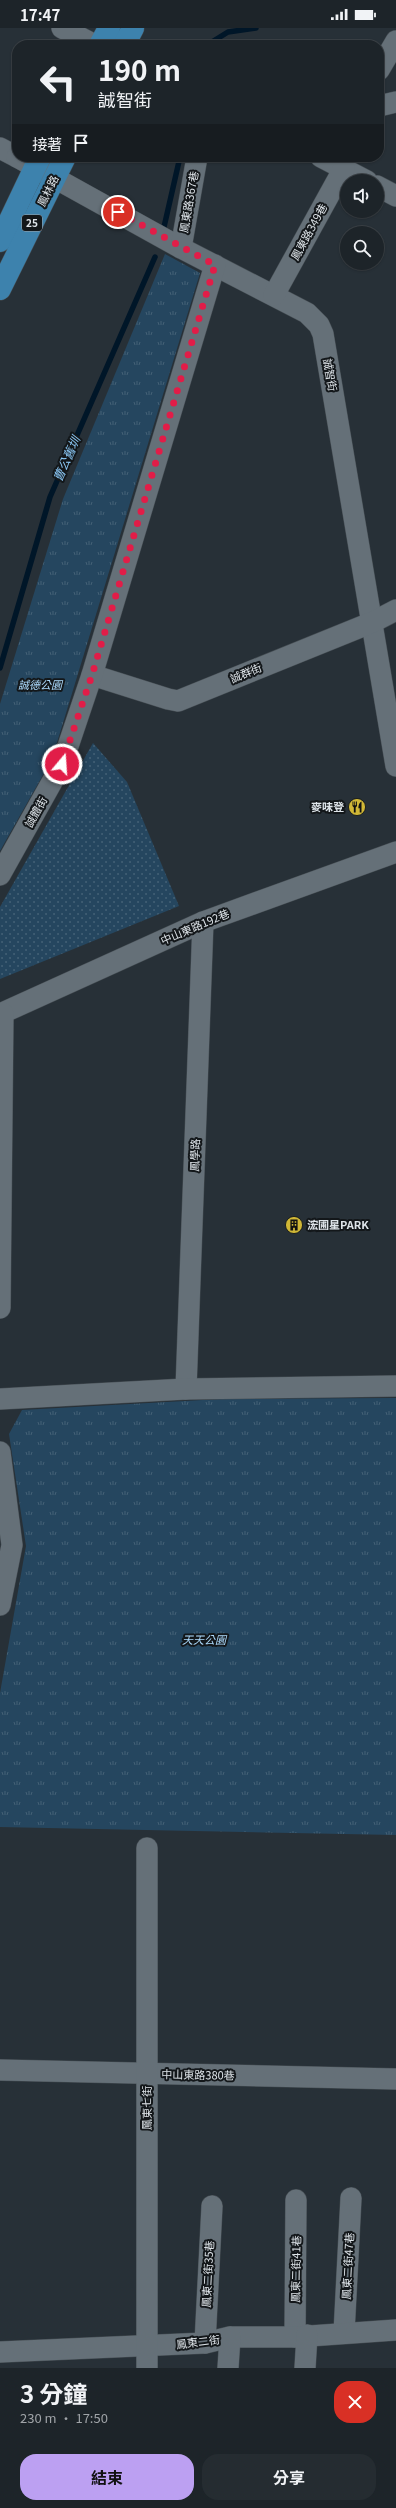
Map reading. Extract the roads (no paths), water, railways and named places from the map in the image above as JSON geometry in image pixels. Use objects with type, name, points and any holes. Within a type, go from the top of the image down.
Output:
[{"type":"main road","points":[[103,40],[109,28]]},
{"type":"main road","points":[[127,40],[133,28]]},
{"type":"main road","name":"鳳林路","points":[[0,241],[26,162]]},
{"type":"main road","name":"鳳林路","points":[[0,289],[62,162]]},
{"type":"street","points":[[62,28],[85,40]]},
{"type":"street","points":[[384,61],[396,41]]},
{"type":"street","points":[[384,105],[396,102]]},
{"type":"street","name":"誠智街","points":[[0,148],[12,153]]},
{"type":"street","name":"誠智街","points":[[32,162],[55,177],[181,248],[274,295],[314,318],[323,334],[373,622],[396,766]]},
{"type":"street","name":"鳳東路367巷","points":[[181,248],[195,162]]},
{"type":"street","name":"鳳東路349巷","points":[[274,295],[334,162]]},
{"type":"street","points":[[336,162],[356,174]]},
{"type":"street","points":[[384,190],[396,196]]},
{"type":"street","name":"誠體街","points":[[0,875],[62,764],[92,675],[215,265]]},
{"type":"street","name":"誠群街","points":[[92,675],[168,700],[178,701],[373,622],[396,610]]},
{"type":"street","name":"中山東路192巷","points":[[2,1013],[203,922],[396,852]]},
{"type":"street","name":"鳳學路","points":[[186,1389],[203,922]]},
{"type":"street","points":[[0,1308],[2,1013]]},
{"type":"street","points":[[0,1399],[186,1389],[396,1386]]},
{"type":"street","points":[[0,1452],[12,1545],[0,1605]]},
{"type":"street","name":"鳳東七街","points":[[147,1848],[147,2368]]},
{"type":"street","name":"中山東路380巷","points":[[0,2070],[396,2079]]},
{"type":"street","name":"鳳東二街47巷","points":[[344,2333],[351,2198]]},
{"type":"street","name":"鳳東二街41巷","points":[[296,2200],[301,2336],[305,2368]]},
{"type":"street","name":"鳳東二街35巷","points":[[206,2343],[212,2206]]},
{"type":"street","name":"鳳東二街","points":[[0,2352],[206,2343],[230,2337],[301,2336],[396,2330]]},
{"type":"street","points":[[228,2368],[230,2337]]},
{"type":"waterway","name":"曹公舊圳","points":[[215,40],[228,32],[256,28]]},
{"type":"waterway","name":"曹公舊圳","points":[[164,227],[179,162]]},
{"type":"waterway","name":"曹公舊圳","points":[[0,668],[50,497],[155,257]]},
{"type":"place","name":"麥味登","points":[[357,807]]},
{"type":"place","name":"浤圃星PARK","points":[[294,1225]]},
{"type":"park label","name":"誠德公園","points":[[40,685]]},
{"type":"park label","name":"天天公園","points":[[204,1640]]}]
